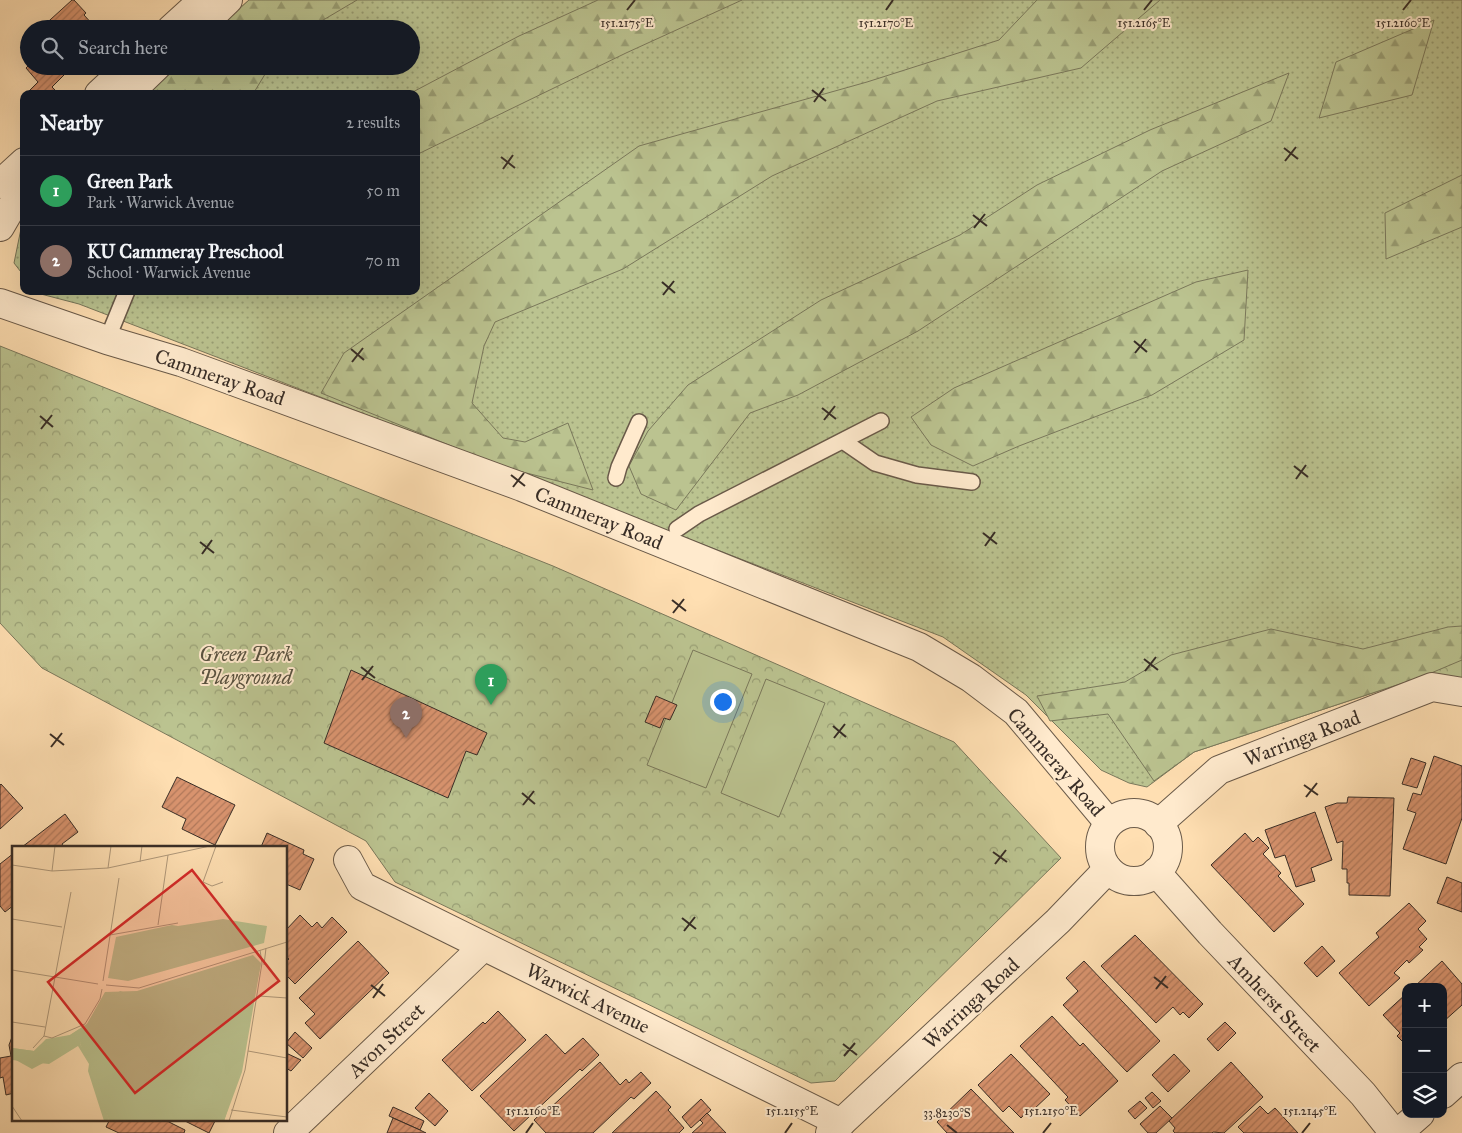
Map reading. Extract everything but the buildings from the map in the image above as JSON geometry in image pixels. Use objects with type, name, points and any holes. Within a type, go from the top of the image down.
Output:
[{"type":"street","points":[[183,20],[198,8],[228,0]]},
{"type":"street","points":[[102,90],[119,75]]},
{"type":"street","points":[[132,90],[148,75]]},
{"type":"street","points":[[0,184],[20,166]]},
{"type":"street","points":[[0,227],[20,194]]},
{"type":"street","name":"Cammeray Road","points":[[0,303],[107,340],[181,362],[522,487],[919,647],[971,678],[1016,712],[1109,823]]},
{"type":"street","name":"Warringa Road","points":[[1158,824],[1219,770],[1432,687],[1462,692]]},
{"type":"street","points":[[1128,813],[1149,817],[1158,824],[1164,832],[1167,854],[1163,864],[1156,872],[1147,878],[1137,881],[1116,876],[1108,870],[1102,861],[1100,841],[1103,831],[1109,823],[1128,813]]},
{"type":"street","name":"Warwick Avenue","points":[[348,860],[362,886],[836,1128]]},
{"type":"street","name":"Warringa Road","points":[[836,1128],[1058,921],[1108,870]]},
{"type":"street","name":"Amherst Street","points":[[1156,872],[1210,933],[1363,1094],[1396,1133]]},
{"type":"street","name":"Avon Street","points":[[288,1133],[483,947]]},
{"type":"street","points":[[1447,1090],[1462,1077]]},
{"type":"street","points":[[1396,1133],[1415,1118]]},
{"type":"lane","points":[[107,340],[125,295]]},
{"type":"lane","points":[[677,529],[699,514],[881,421]]},
{"type":"lane","points":[[616,478],[639,422]]},
{"type":"lane","points":[[843,441],[875,463],[918,475],[972,482]]},
{"type":"green space","points":[[249,0],[1462,0],[1462,660],[1424,676],[1194,752],[1147,787],[1129,783],[1101,770],[1026,695],[943,637],[79,304],[45,295],[420,295],[420,90],[149,90],[166,75],[420,75],[420,20],[227,20]]},
{"type":"green space","points":[[249,0],[357,0],[323,20],[227,20]]},
{"type":"green space","points":[[598,0],[742,0],[626,53],[420,153],[420,90],[417,90],[519,36]]},
{"type":"green space","points":[[1037,0],[1160,0],[1081,68],[937,101],[772,176],[623,269],[495,322],[484,346],[472,403],[503,438],[525,442],[568,423],[593,490],[503,467],[321,393],[344,353],[639,146],[867,82],[999,40]]},
{"type":"green space","points":[[1434,20],[1412,95],[1319,118],[1336,62]]},
{"type":"green space","points":[[1289,73],[1271,121],[1162,171],[918,331],[798,395],[750,413],[676,510],[641,494],[629,466],[648,431],[688,385],[821,300],[960,235],[1037,185],[1150,130]]},
{"type":"green space","points":[[166,75],[265,75],[255,90],[149,90]]},
{"type":"green space","points":[[1462,175],[1462,227],[1386,259],[1385,213]]},
{"type":"green space","points":[[20,234],[20,271],[14,263]]},
{"type":"green space","points":[[1248,270],[1244,340],[1152,395],[1019,446],[973,466],[931,445],[911,417],[954,388],[1196,282]]},
{"type":"green space","name":"Green Park Playground","points":[[0,346],[553,566],[954,742],[1061,858],[835,1081],[811,1083],[395,882],[366,841],[42,668],[0,623]]},
{"type":"green space","points":[[1462,626],[1462,680],[1424,676],[1194,752],[1154,781],[1108,714],[1050,721],[1037,696],[1125,682],[1171,655],[1271,629],[1363,649],[1448,627]]},
{"type":"green space","points":[[693,650],[752,674],[706,788],[647,765]]},
{"type":"green space","points":[[1462,660],[1462,680],[1424,676]]},
{"type":"green space","points":[[766,679],[825,703],[779,817],[721,793]]},
{"type":"place","name":"Green Park","points":[[491,705]]},
{"type":"place","name":"KU Cammeray Preschool","points":[[406,738]]}]
